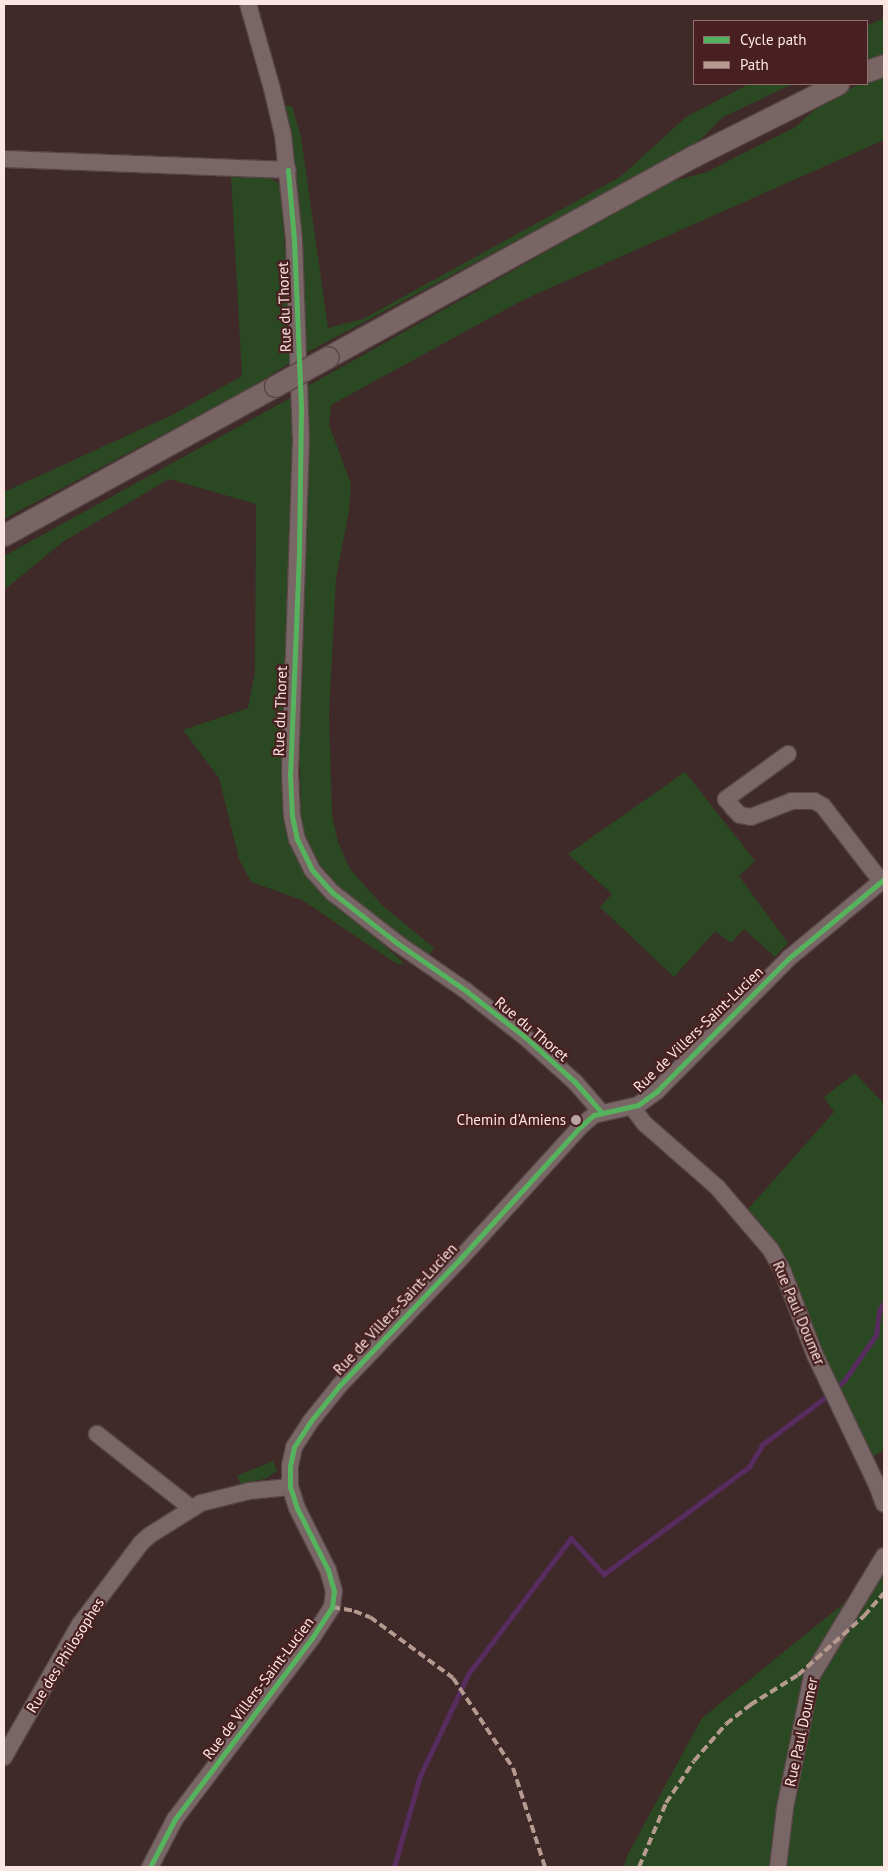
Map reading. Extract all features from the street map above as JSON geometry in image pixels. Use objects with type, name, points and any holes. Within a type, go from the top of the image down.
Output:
[{"type":"main road","points":[[868,71],[884,64]]},
{"type":"main road","points":[[4,535],[680,164],[836,85]]},
{"type":"main road","points":[[4,524],[105,479]]},
{"type":"main road","points":[[4,548],[105,479]]},
{"type":"street","name":"Rue du Thoret","points":[[248,4],[276,104],[288,170],[295,257],[301,416],[299,552],[290,756],[292,816],[297,839],[312,870],[333,893],[396,943],[465,990],[525,1037],[575,1082],[601,1112]]},
{"type":"street","points":[[4,159],[288,170]]},
{"type":"street","points":[[788,754],[726,799],[740,815],[750,817],[792,801],[814,800],[823,806],[883,880]]},
{"type":"street","name":"Rue de Villers-Saint-Lucien","points":[[150,1867],[176,1819],[301,1653],[332,1607],[334,1591],[328,1570],[297,1508],[290,1486],[290,1466],[294,1447],[323,1405],[588,1119],[601,1112],[632,1106],[656,1091],[795,952],[883,880]]},
{"type":"street","name":"Rue Paul Doumer","points":[[632,1106],[645,1124],[717,1187],[771,1250],[783,1272],[815,1355],[877,1484],[884,1504]]},
{"type":"street","points":[[97,1434],[191,1508]]},
{"type":"street","name":"Rue des Philosophes","points":[[4,1757],[80,1624],[141,1543],[160,1527],[191,1508],[213,1499],[249,1491],[290,1486]]},
{"type":"street","name":"Rue Paul Doumer","points":[[778,1867],[785,1808],[812,1675],[884,1556]]},
{"type":"green space","points":[[884,18],[884,53],[868,61],[868,26]]},
{"type":"green space","points":[[884,74],[884,140],[523,300],[331,405],[329,425],[351,484],[349,511],[336,578],[329,714],[332,815],[338,842],[350,869],[382,905],[434,948],[426,959],[343,892],[324,874],[308,852],[301,820],[299,709],[308,386],[670,182],[707,172],[795,127],[827,99],[859,85],[868,85],[868,81]]},
{"type":"green space","points":[[747,85],[791,85],[723,117],[695,145],[306,353],[291,153],[281,106],[292,106],[301,137],[328,328],[363,319],[620,177],[686,117]]},
{"type":"green space","points":[[231,177],[269,178],[279,183],[282,189],[290,363],[243,392],[4,519],[4,492],[172,415],[242,376]]},
{"type":"green space","points":[[292,397],[294,456],[295,853],[308,878],[405,964],[397,964],[302,900],[251,882],[239,859],[219,778],[183,730],[248,708],[255,672],[256,504],[169,479],[64,541],[4,590],[4,556]]},
{"type":"green space","points":[[685,772],[755,861],[739,876],[788,943],[775,957],[744,929],[731,943],[715,931],[674,977],[600,907],[612,894],[568,854]]},
{"type":"green space","points":[[855,1073],[884,1104],[884,1450],[869,1459],[779,1246],[748,1209],[834,1112],[824,1097]]},
{"type":"green space","points":[[273,1461],[277,1471],[267,1478],[241,1485],[237,1476]]},
{"type":"green space","points":[[884,1571],[884,1867],[624,1867],[627,1856],[702,1718]]},
{"type":"waterway","points":[[835,1389],[844,1381],[876,1335],[879,1310],[884,1303]]},
{"type":"waterway","points":[[394,1867],[420,1776],[469,1673],[571,1538],[604,1574],[749,1467],[762,1445],[827,1396]]},
{"type":"marked path","points":[[639,1867],[666,1803],[694,1761],[726,1724],[750,1705],[798,1675],[864,1616],[884,1593]]},
{"type":"marked path","points":[[332,1607],[354,1611],[370,1617],[453,1678],[513,1768],[545,1867]]},
{"type":"cycle path","points":[[288,170],[294,240],[301,408],[299,553],[290,774],[292,816],[297,839],[312,870],[333,893],[397,943],[465,990],[525,1037],[575,1082],[601,1112]]},
{"type":"cycle path","points":[[150,1867],[175,1819],[312,1638],[332,1607],[334,1591],[328,1570],[297,1508],[290,1487],[290,1466],[294,1447],[310,1422],[339,1386],[459,1260],[580,1127],[594,1115],[638,1105],[657,1091],[789,958],[884,879]]},
{"type":"place","name":"Chemin d'Amiens","points":[[576,1120]]}]
